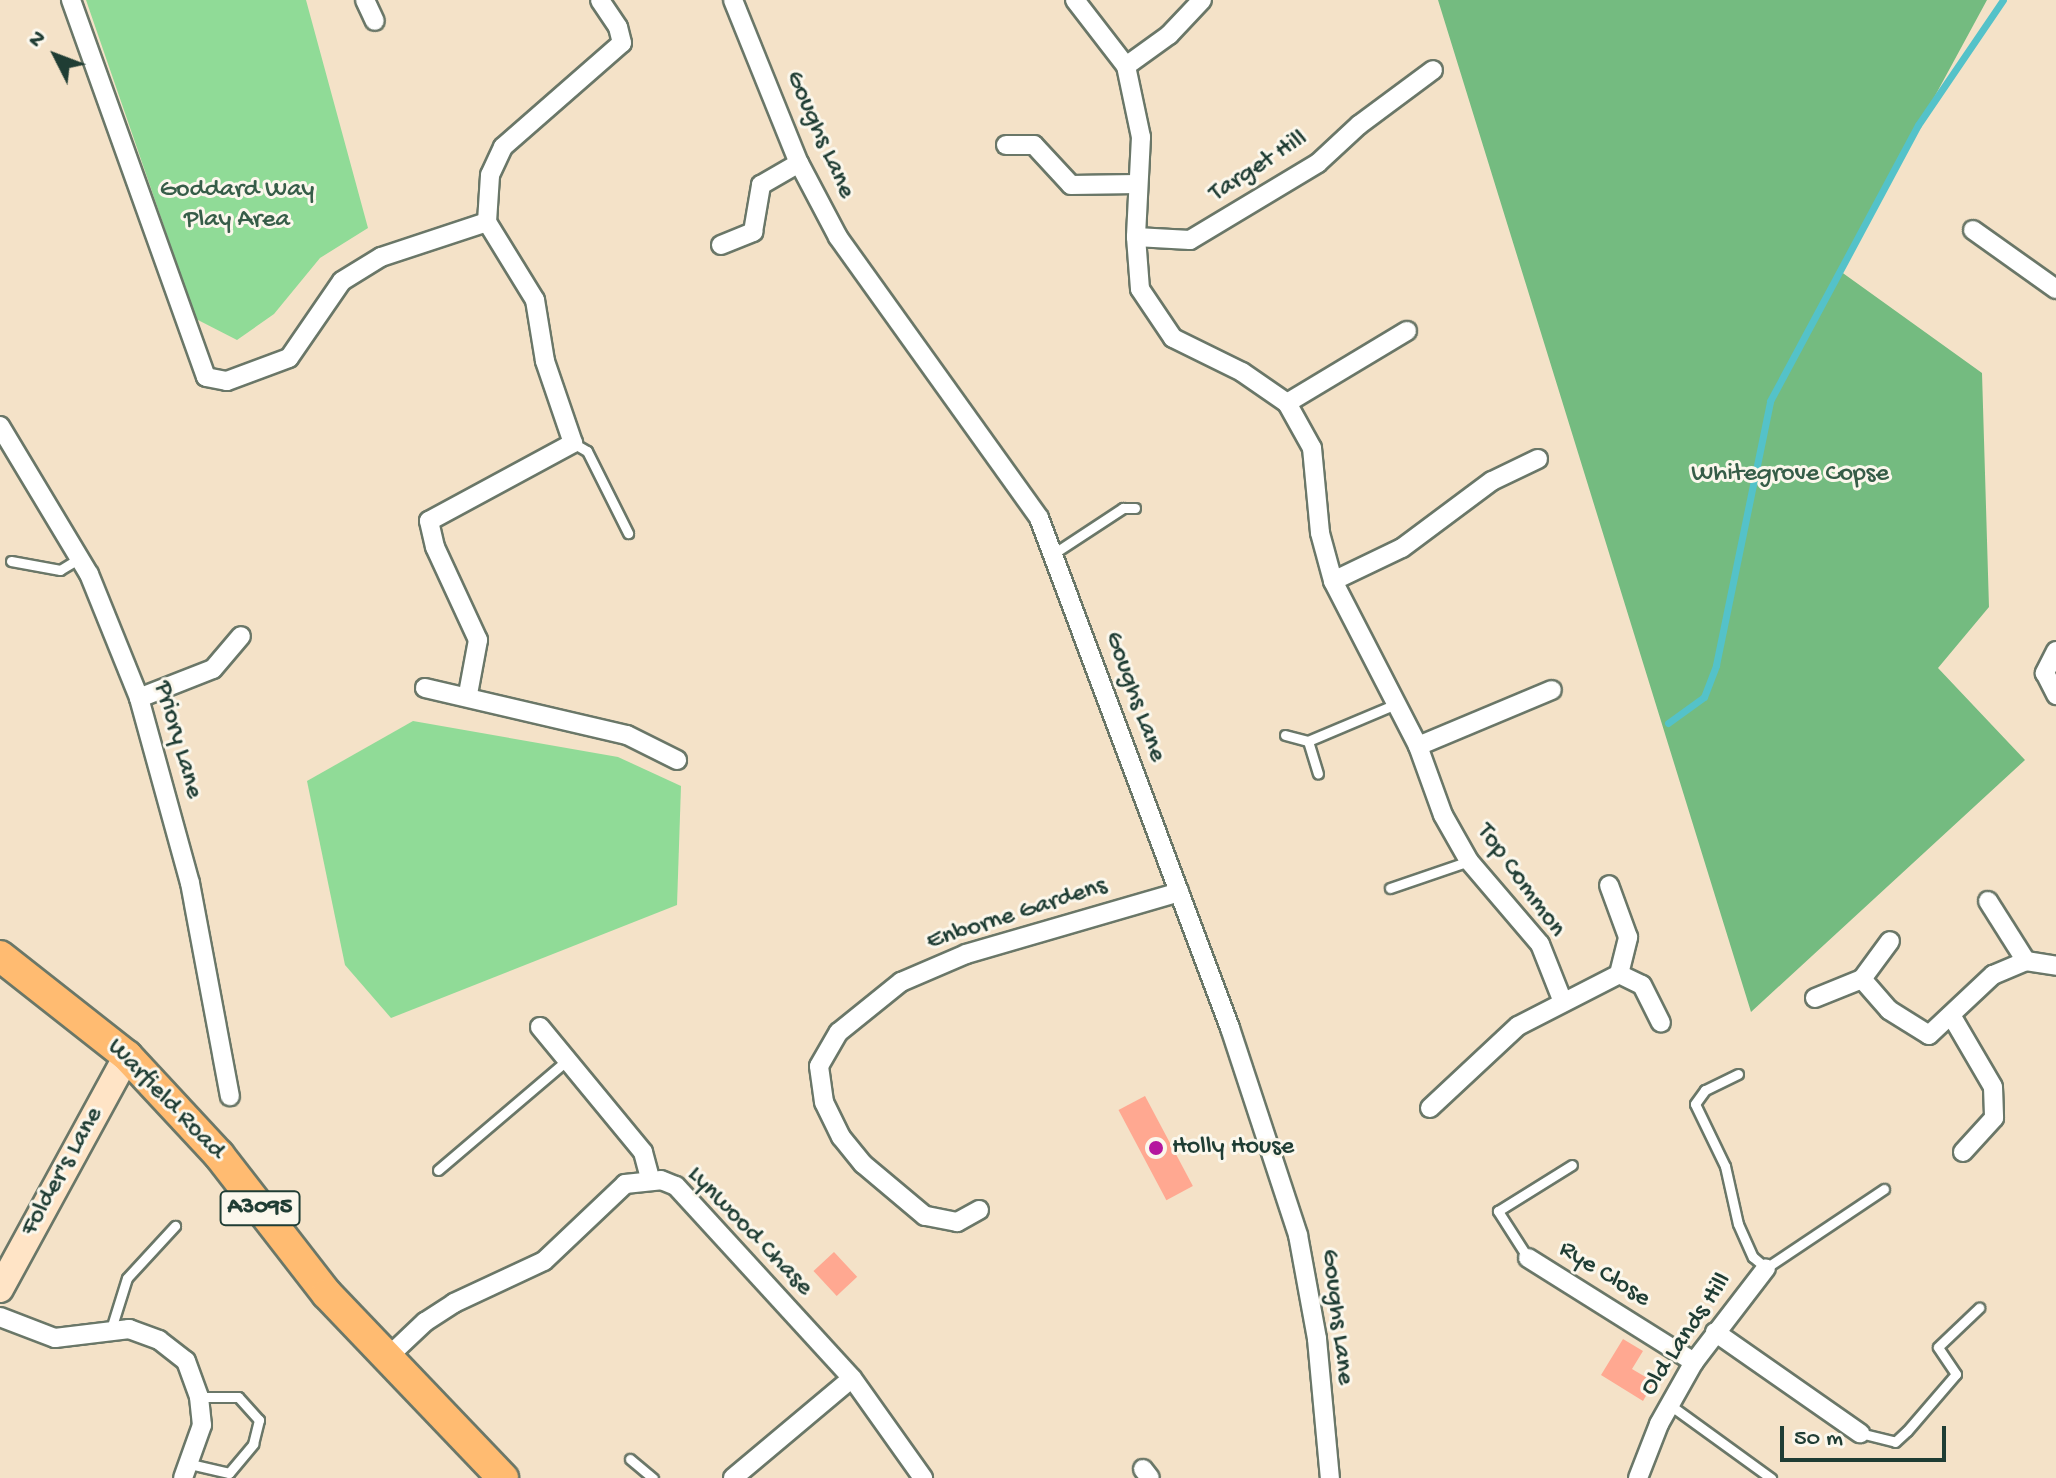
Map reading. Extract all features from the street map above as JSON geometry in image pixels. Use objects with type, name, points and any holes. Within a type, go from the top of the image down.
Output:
[{"type":"main road","name":"Warfield Road","points":[[0,956],[127,1056],[219,1155],[327,1294],[503,1478]]},
{"type":"street","points":[[71,0],[206,377],[227,381],[289,358],[342,281],[381,257],[487,222]]},
{"type":"street","points":[[365,0],[375,21]]},
{"type":"street","points":[[468,694],[478,640],[435,547],[429,521],[573,443],[545,361],[535,300],[487,222],[490,175],[503,147],[622,43],[618,27],[600,0]]},
{"type":"street","name":"Goughs Lane","points":[[733,0],[799,163],[838,237],[1039,518],[1179,892],[1298,1235],[1317,1339],[1330,1478]]},
{"type":"street","name":"Top Common","points":[[1075,0],[1126,66],[1141,137],[1136,237],[1140,289],[1173,338],[1242,372],[1287,403],[1312,448],[1320,533],[1333,581],[1418,746],[1443,815],[1469,861],[1540,944],[1563,1002]]},
{"type":"street","points":[[1126,66],[1169,35],[1202,0]]},
{"type":"street","name":"Target Hill","points":[[1136,237],[1190,240],[1318,163],[1433,70]]},
{"type":"street","points":[[1006,145],[1034,145],[1071,185],[1137,184]]},
{"type":"street","points":[[721,245],[753,232],[761,185],[799,163]]},
{"type":"street","points":[[1973,230],[2056,289]]},
{"type":"street","points":[[1287,403],[1407,331]]},
{"type":"street","name":"Priory Lane","points":[[0,426],[80,558],[139,698],[190,883],[230,1096]]},
{"type":"street","points":[[1333,581],[1402,548],[1492,481],[1538,459]]},
{"type":"street","points":[[139,698],[213,669],[241,636]]},
{"type":"street","points":[[2056,651],[2045,673],[2056,695]]},
{"type":"street","points":[[425,688],[468,694],[627,735],[677,760]]},
{"type":"street","points":[[1418,746],[1552,690]]},
{"type":"street","points":[[1430,1108],[1518,1026],[1619,974],[1628,937],[1609,885]]},
{"type":"street","name":"Enborne Gardens","points":[[979,1210],[957,1222],[925,1216],[863,1164],[841,1137],[824,1102],[819,1066],[839,1032],[901,982],[966,954],[1179,892]]},
{"type":"street","points":[[1988,901],[2026,961]]},
{"type":"street","points":[[1815,998],[1862,979],[1890,941]]},
{"type":"street","points":[[1862,979],[1889,1010],[1929,1035],[1993,975],[2026,961],[2056,966]]},
{"type":"street","points":[[1619,974],[1642,985],[1661,1023]]},
{"type":"street","points":[[1951,1015],[1993,1087],[1994,1118],[1963,1152]]},
{"type":"street","name":"Lynwood Chase","points":[[540,1027],[565,1062],[643,1152],[650,1179],[676,1186],[852,1378],[923,1478]]},
{"type":"street","name":"Folder's Lane","points":[[0,1289],[127,1056]]},
{"type":"street","points":[[389,1356],[454,1303],[544,1261],[625,1184],[650,1179]]},
{"type":"street","name":"Rye Close","points":[[1528,1258],[1694,1362]]},
{"type":"street","name":"Old Lands Hill","points":[[1638,1478],[1670,1405],[1694,1362],[1766,1268]]},
{"type":"street","points":[[0,1317],[55,1338],[129,1329],[159,1340],[186,1361],[199,1397],[202,1425],[186,1471]]},
{"type":"street","points":[[1715,1332],[1860,1433]]},
{"type":"street","points":[[733,1478],[852,1378]]},
{"type":"lane","points":[[573,443],[587,451],[628,533]]},
{"type":"lane","points":[[1053,554],[1123,508],[1135,508]]},
{"type":"lane","points":[[11,561],[52,570],[80,558]]},
{"type":"lane","points":[[1285,735],[1308,741],[1396,704]]},
{"type":"lane","points":[[1308,741],[1318,774]]},
{"type":"lane","points":[[1390,888],[1469,861]]},
{"type":"lane","points":[[438,1170],[565,1062]]},
{"type":"lane","points":[[1738,1074],[1705,1090],[1695,1104],[1725,1166],[1738,1224],[1753,1257],[1766,1268],[1884,1189]]},
{"type":"lane","points":[[1528,1258],[1498,1211],[1572,1165]]},
{"type":"lane","points":[[111,1329],[127,1278],[175,1226]]},
{"type":"lane","points":[[1860,1433],[1895,1442],[1907,1431],[1956,1374],[1938,1347],[1979,1308]]},
{"type":"lane","points":[[186,1471],[229,1473],[253,1444],[259,1420],[238,1397],[199,1397]]},
{"type":"lane","points":[[1670,1405],[1771,1478]]},
{"type":"lane","points":[[630,1459],[653,1478]]},
{"type":"green space","name":"Goddard Way Play Area","points":[[86,0],[306,0],[368,228],[320,258],[274,314],[237,340],[196,319]]},
{"type":"green space","name":"Whitegrove Copse","points":[[1438,0],[1987,0],[1840,271],[1982,373],[1989,607],[1938,668],[2025,760],[1751,1012]]},
{"type":"green space","points":[[413,721],[618,757],[681,786],[677,905],[391,1018],[345,965],[307,781]]},
{"type":"building","name":"Holly House","points":[[1145,1096],[1193,1186],[1166,1200],[1119,1110]]},
{"type":"building","points":[[834,1252],[857,1277],[837,1296],[814,1271]]},
{"type":"building","points":[[1623,1339],[1643,1351],[1632,1369],[1654,1382],[1643,1401],[1601,1375]]},
{"type":"waterway","points":[[1668,723],[1704,697],[1716,665],[1770,401],[1918,125],[2003,0]]},
{"type":"place","name":"Holly House","points":[[1156,1148]]}]
